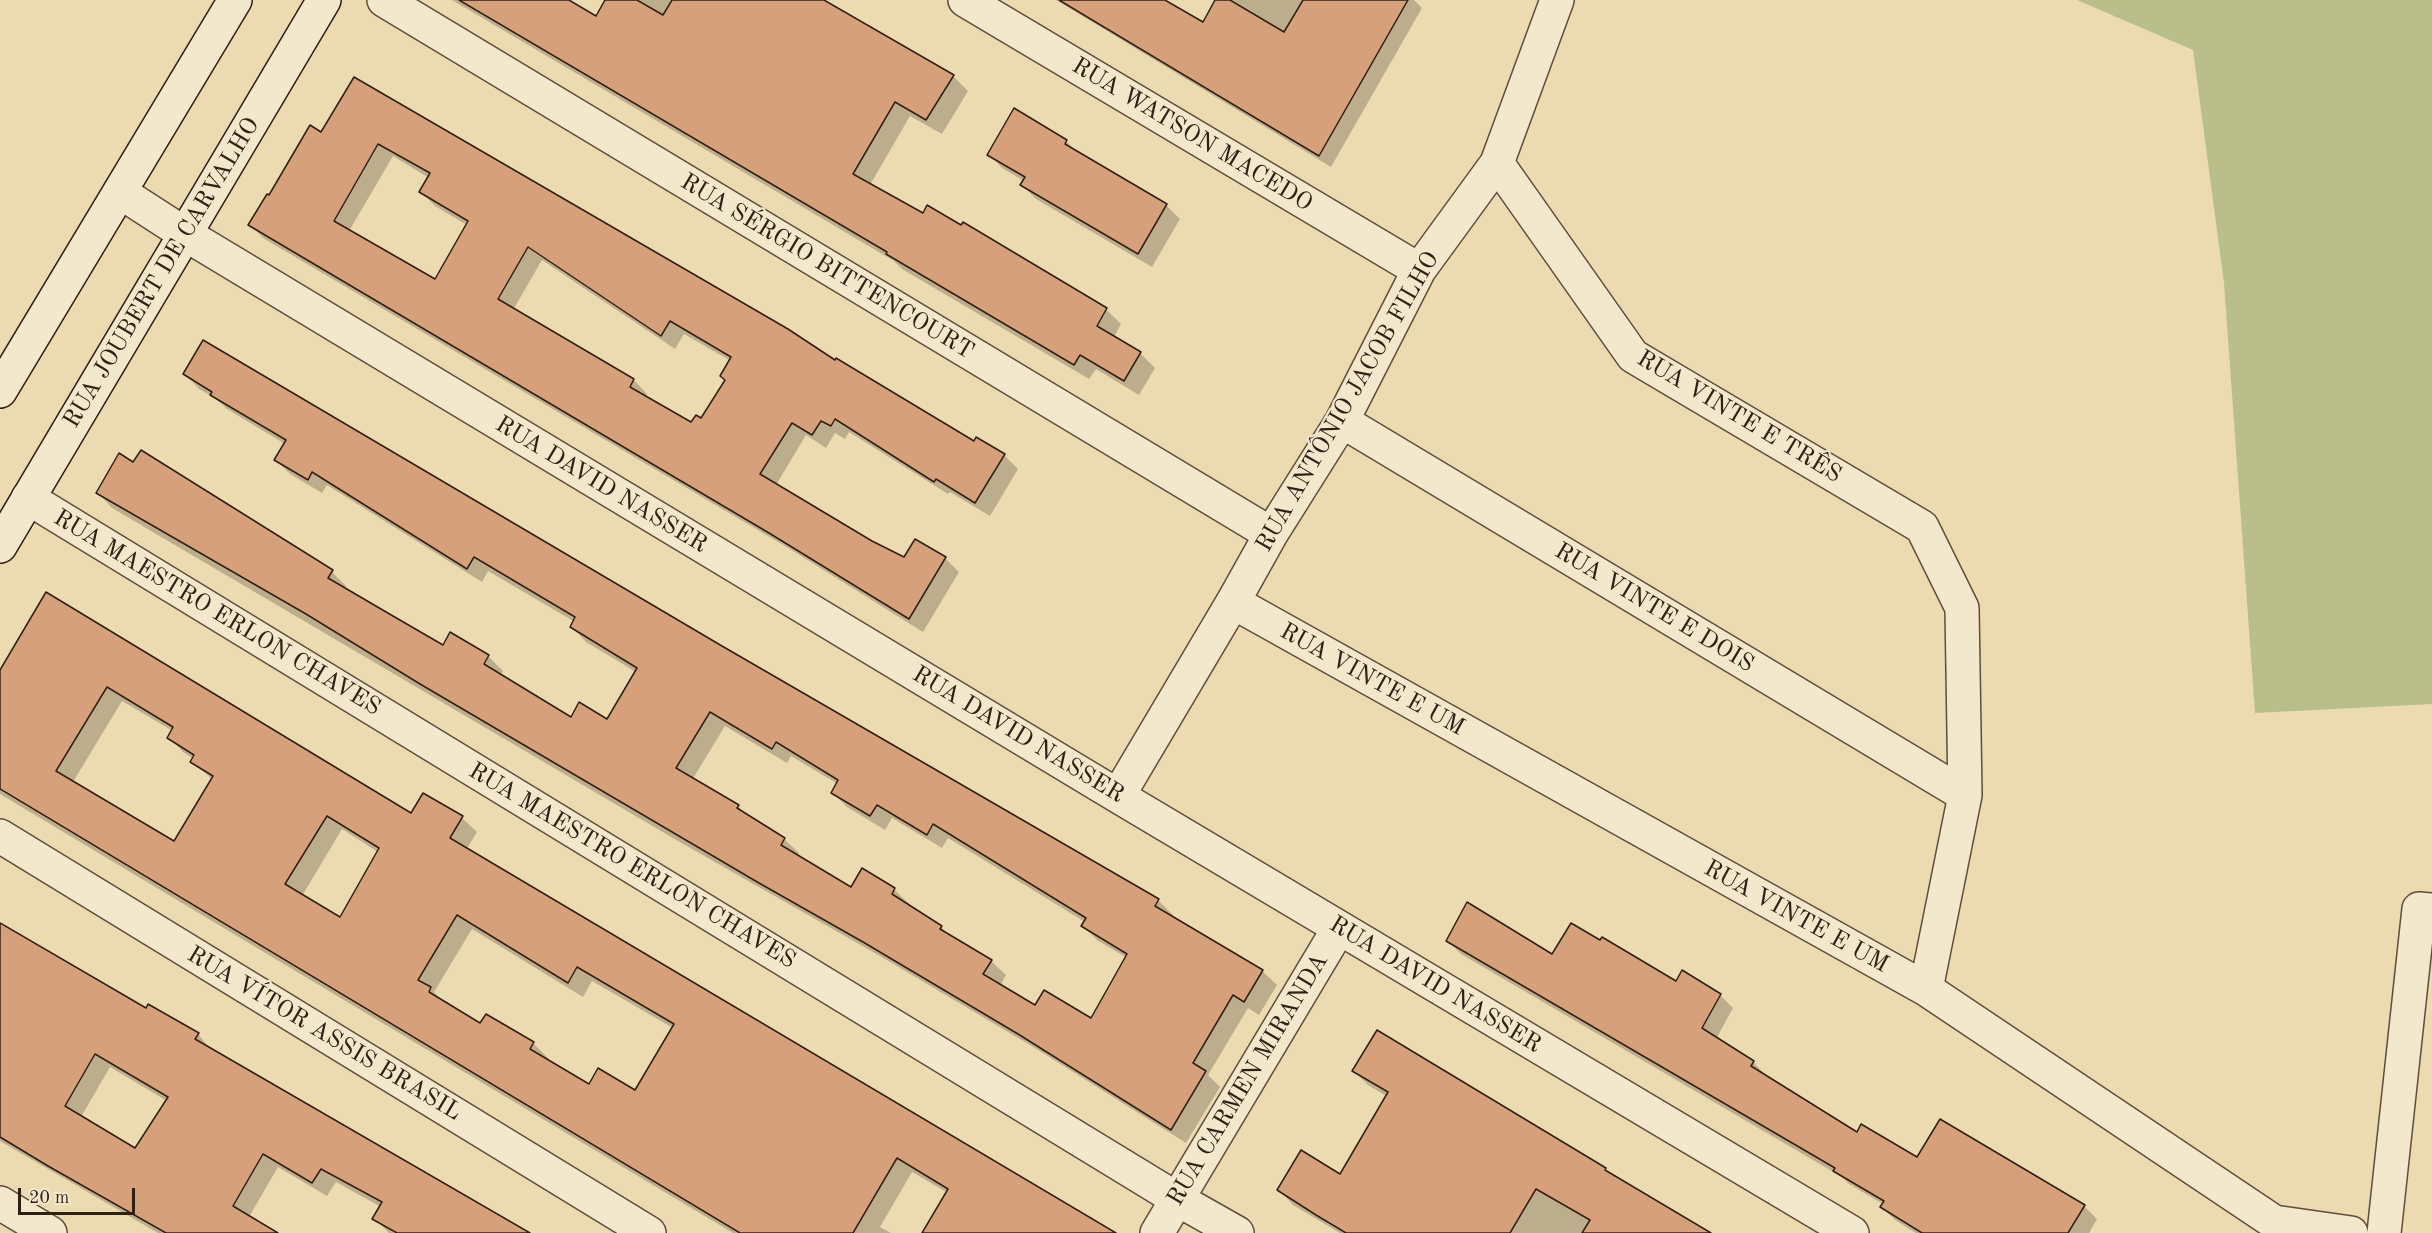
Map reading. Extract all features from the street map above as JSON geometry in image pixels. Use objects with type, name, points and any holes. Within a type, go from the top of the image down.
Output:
[{"type":"street","points":[[0,391],[235,0]]},
{"type":"street","name":"RUA JOUBERT DE CARVALHO","points":[[0,546],[324,0]]},
{"type":"street","name":"RUA SÉRGIO BITTENCOURT","points":[[384,0],[1271,534]]},
{"type":"street","name":"RUA WATSON MACEDO","points":[[965,0],[1419,270]]},
{"type":"street","name":"RUA ANTÔNIO JACOB FILHO","points":[[1118,796],[1233,603],[1271,534],[1342,421],[1419,270],[1497,163],[1557,0]]},
{"type":"street","name":"RUA VINTE E TRÊS","points":[[1497,163],[1634,356],[1922,527],[1962,608],[1965,795]]},
{"type":"street","name":"RUA DAVID NASSER","points":[[120,192],[185,234],[1118,796],[1852,1233]]},
{"type":"street","name":"RUA VINTE E DOIS","points":[[1342,421],[1965,795]]},
{"type":"street","name":"RUA MAESTRO ERLON CHAVES","points":[[28,498],[1236,1233]]},
{"type":"street","name":"RUA VINTE E UM","points":[[1233,603],[1926,989],[2273,1227],[2351,1233]]},
{"type":"street","points":[[1926,989],[1965,795]]},
{"type":"street","name":"RUA VÍTOR ASSIS BRASIL","points":[[0,836],[649,1233]]},
{"type":"street","points":[[2384,1233],[2418,909],[2432,910]]},
{"type":"street","name":"RUA CARMEN MIRANDA","points":[[1157,1233],[1339,928]]},
{"type":"street","points":[[0,1203],[51,1233]]},
{"type":"green space","points":[[2077,0],[2432,0],[2432,704],[2255,713],[2224,283],[2193,50]]},
{"type":"building","points":[[459,0],[569,0],[596,16],[605,0],[637,0],[663,15],[672,0],[824,0],[954,75],[926,120],[895,102],[853,174],[923,213],[927,205],[961,225],[963,222],[1107,308],[1097,326],[1141,352],[1124,381],[1080,355],[1074,365]]},
{"type":"building","points":[[1059,0],[1165,0],[1203,22],[1215,0],[1230,0],[1284,32],[1303,0],[1408,0],[1319,156]]},
{"type":"building","points":[[354,77],[788,329],[835,360],[836,358],[974,441],[976,437],[1005,454],[975,503],[936,479],[934,482],[835,419],[831,426],[821,421],[812,435],[792,423],[760,474],[872,541],[904,557],[915,539],[946,557],[909,619],[769,533],[248,225],[267,194],[269,195],[310,125],[321,132]],"holes":[[[378,144],[430,173],[419,192],[468,221],[435,279],[334,221]],[[528,247],[661,336],[670,321],[731,357],[720,376],[725,380],[701,418],[696,415],[691,422],[630,387],[634,379],[498,299]]]},
{"type":"building","points":[[1014,108],[1067,140],[1065,144],[1167,204],[1138,254],[1020,185],[1025,177],[987,155]]},
{"type":"building","points":[[203,340],[722,646],[1159,899],[1155,906],[1263,970],[1244,1002],[1233,995],[1193,1063],[1206,1071],[1171,1130],[1018,1034],[863,942],[96,493],[119,453],[133,462],[141,450],[333,570],[328,578],[443,645],[450,632],[489,655],[484,664],[571,717],[579,702],[607,719],[637,668],[570,627],[575,617],[474,557],[467,569],[312,472],[308,480],[274,460],[286,440],[210,395],[212,392],[183,374]],"holes":[[[710,712],[772,749],[776,742],[838,780],[831,793],[870,816],[877,805],[927,835],[933,824],[1086,918],[1081,926],[1127,954],[1091,1018],[1044,990],[1035,1005],[983,974],[992,960],[940,929],[942,926],[892,894],[895,888],[862,868],[851,887],[781,845],[785,838],[737,808],[739,805],[676,768]]]},
{"type":"building","points":[[46,592],[411,813],[423,793],[463,816],[450,838],[1116,1233],[922,1233],[948,1189],[897,1158],[853,1233],[740,1233],[0,789],[0,670]],"holes":[[[107,687],[173,727],[167,738],[194,755],[190,762],[213,776],[174,841],[56,771]],[[327,816],[379,848],[340,917],[285,884]],[[457,915],[568,983],[577,967],[674,1024],[635,1090],[598,1068],[589,1084],[530,1049],[534,1042],[486,1014],[480,1023],[429,992],[431,987],[418,980]]]},
{"type":"building","points":[[1467,902],[1552,954],[1571,923],[1600,940],[1602,937],[1676,981],[1682,970],[1721,994],[1702,1028],[1754,1061],[1751,1066],[1857,1132],[1861,1124],[1917,1157],[1940,1119],[2085,1205],[2068,1233],[1922,1233],[1880,1207],[1884,1201],[1833,1171],[1835,1168],[1446,941]]},
{"type":"building","points":[[0,923],[146,1008],[148,1004],[199,1033],[195,1039],[530,1233],[397,1233],[372,1219],[382,1202],[321,1169],[312,1183],[263,1154],[233,1206],[278,1233],[166,1233],[0,1137]],"holes":[[[95,1054],[168,1097],[135,1148],[65,1106]]]},
{"type":"building","points":[[1377,1030],[1711,1233],[1582,1233],[1590,1220],[1536,1189],[1510,1233],[1346,1233],[1316,1215],[1277,1190],[1301,1150],[1340,1174],[1388,1092],[1352,1071]]}]
